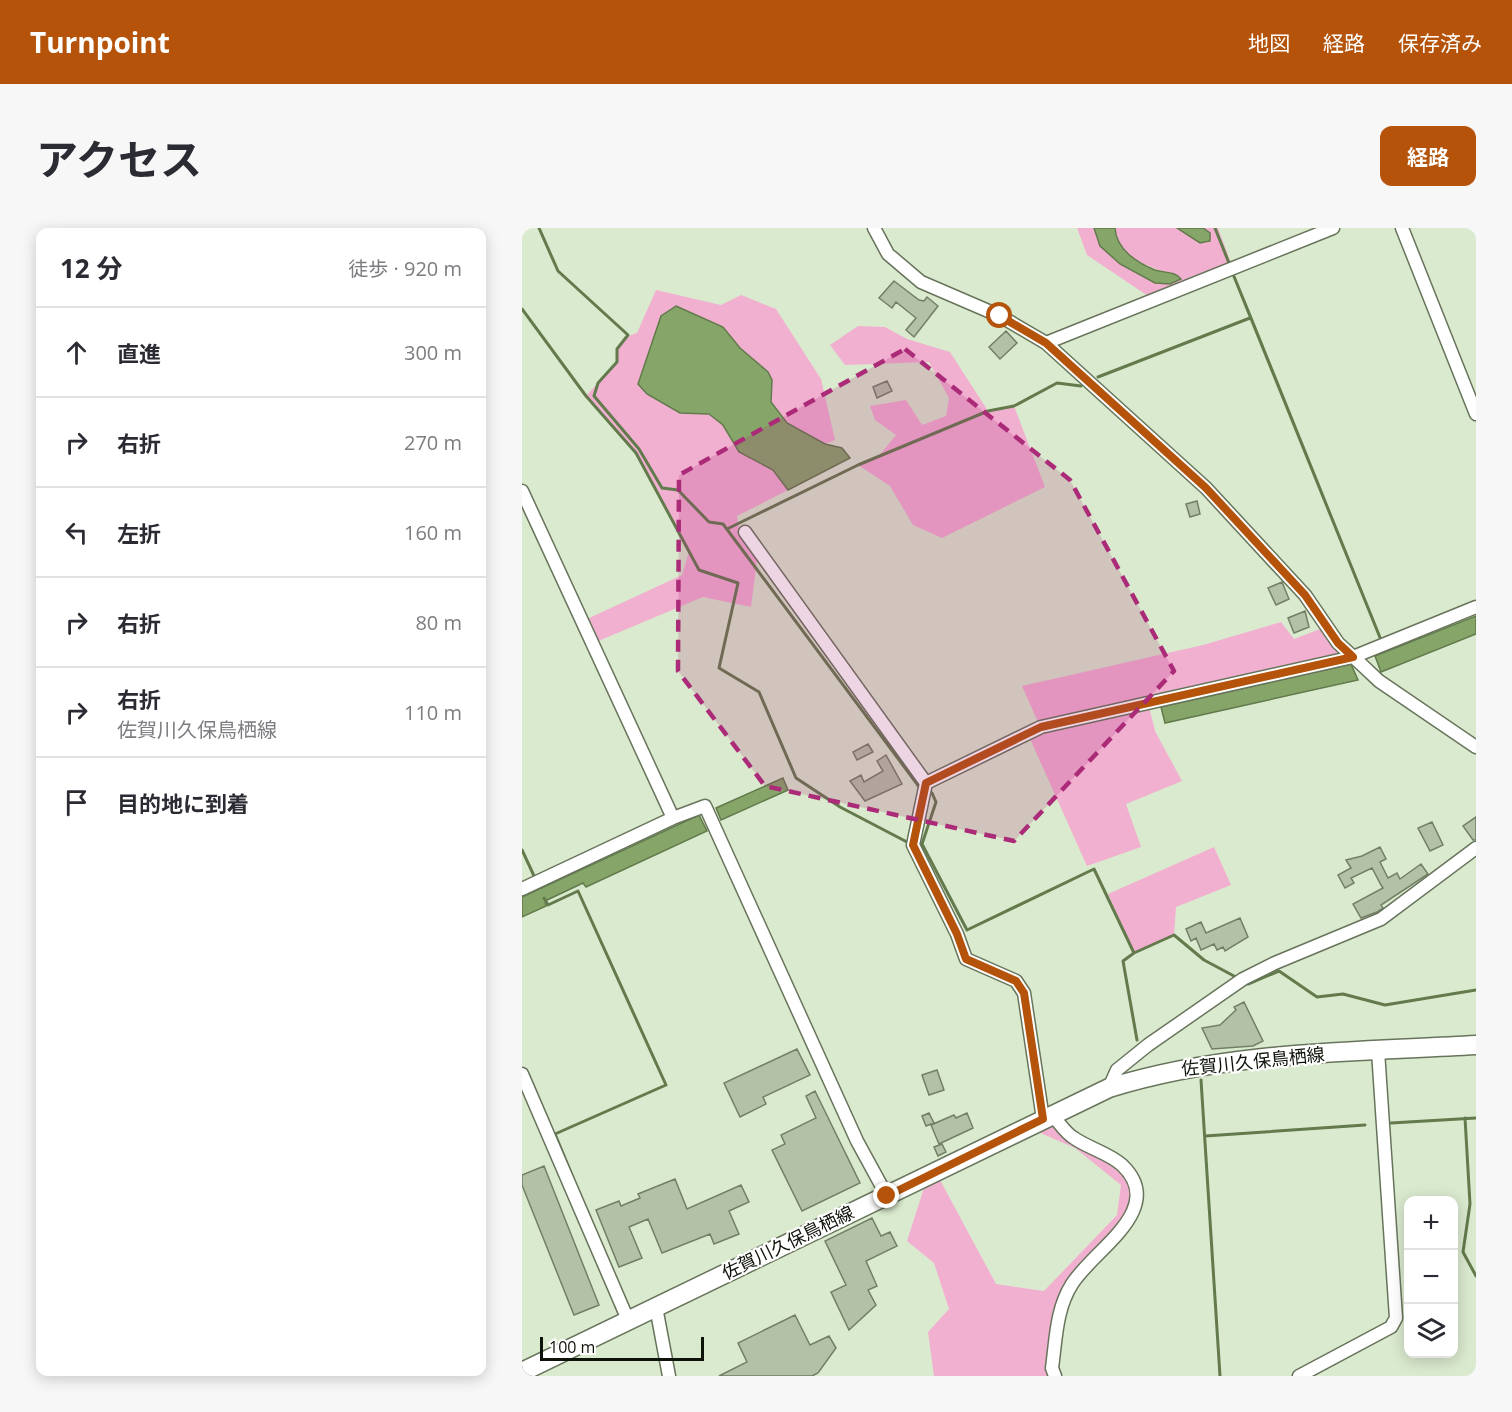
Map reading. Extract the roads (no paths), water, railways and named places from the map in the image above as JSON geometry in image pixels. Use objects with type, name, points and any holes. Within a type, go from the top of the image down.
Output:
[{"type":"main road","name":"佐賀川久保鳥栖線","points":[[524,1373],[628,1320],[1109,1088],[1154,1074],[1237,1060],[1476,1045]]},
{"type":"street","points":[[874,228],[888,254],[921,282],[1000,316],[1046,343],[1206,488],[1305,595],[1338,643],[1357,661],[1476,747]]},
{"type":"street","points":[[1046,343],[1333,228]]},
{"type":"street","points":[[1402,228],[1476,414]]},
{"type":"street","points":[[522,491],[526,510],[673,818]]},
{"type":"street","points":[[745,532],[926,789],[913,845],[957,934],[966,959],[1016,981],[1024,993],[1048,1117],[1072,1137],[1121,1165],[1134,1182],[1139,1200],[1132,1215],[1072,1284],[1059,1312],[1052,1368],[1054,1376]]},
{"type":"street","points":[[926,789],[1041,727],[1357,661],[1476,607]]},
{"type":"street","points":[[522,889],[673,818],[705,806],[857,1141],[887,1196]]},
{"type":"street","points":[[1109,1088],[1117,1070],[1148,1045],[1243,979],[1382,919],[1476,848]]},
{"type":"street","points":[[1299,1376],[1391,1327],[1396,1318],[1378,1051]]},
{"type":"street","points":[[522,1074],[628,1320]]},
{"type":"street","points":[[656,1307],[669,1376]]},
{"type":"waterway","points":[[539,228],[558,271],[628,335],[617,349],[617,362],[598,383],[594,396],[639,449],[662,488],[678,490],[709,522],[723,524],[920,788]]},
{"type":"waterway","points":[[1215,228],[1229,263]]},
{"type":"waterway","points":[[1233,274],[1251,318],[1381,640],[1233,274]]},
{"type":"waterway","points":[[522,309],[586,396],[636,453],[699,570],[738,583],[719,668],[759,692],[796,778],[840,807],[907,842]]},
{"type":"waterway","points":[[1098,377],[1250,318]]},
{"type":"waterway","points":[[727,529],[858,465],[988,411],[1014,406],[1057,383],[1081,386]]},
{"type":"waterway","points":[[926,791],[932,793],[936,802],[922,844],[967,930],[1094,869],[1134,953],[1123,961],[1137,1040]]},
{"type":"waterway","points":[[522,850],[535,878]]},
{"type":"waterway","points":[[544,898],[548,905],[578,891],[666,1085],[555,1134],[575,1183]]},
{"type":"waterway","points":[[1134,953],[1174,935],[1204,960],[1234,976]]},
{"type":"waterway","points":[[1248,984],[1279,971],[1317,997],[1343,994],[1385,1005],[1476,990]]},
{"type":"waterway","points":[[1201,1080],[1220,1376]]},
{"type":"waterway","points":[[1465,1118],[1470,1204],[1463,1252],[1476,1276]]},
{"type":"waterway","points":[[1391,1123],[1476,1118]]},
{"type":"waterway","points":[[1205,1136],[1365,1125]]}]
